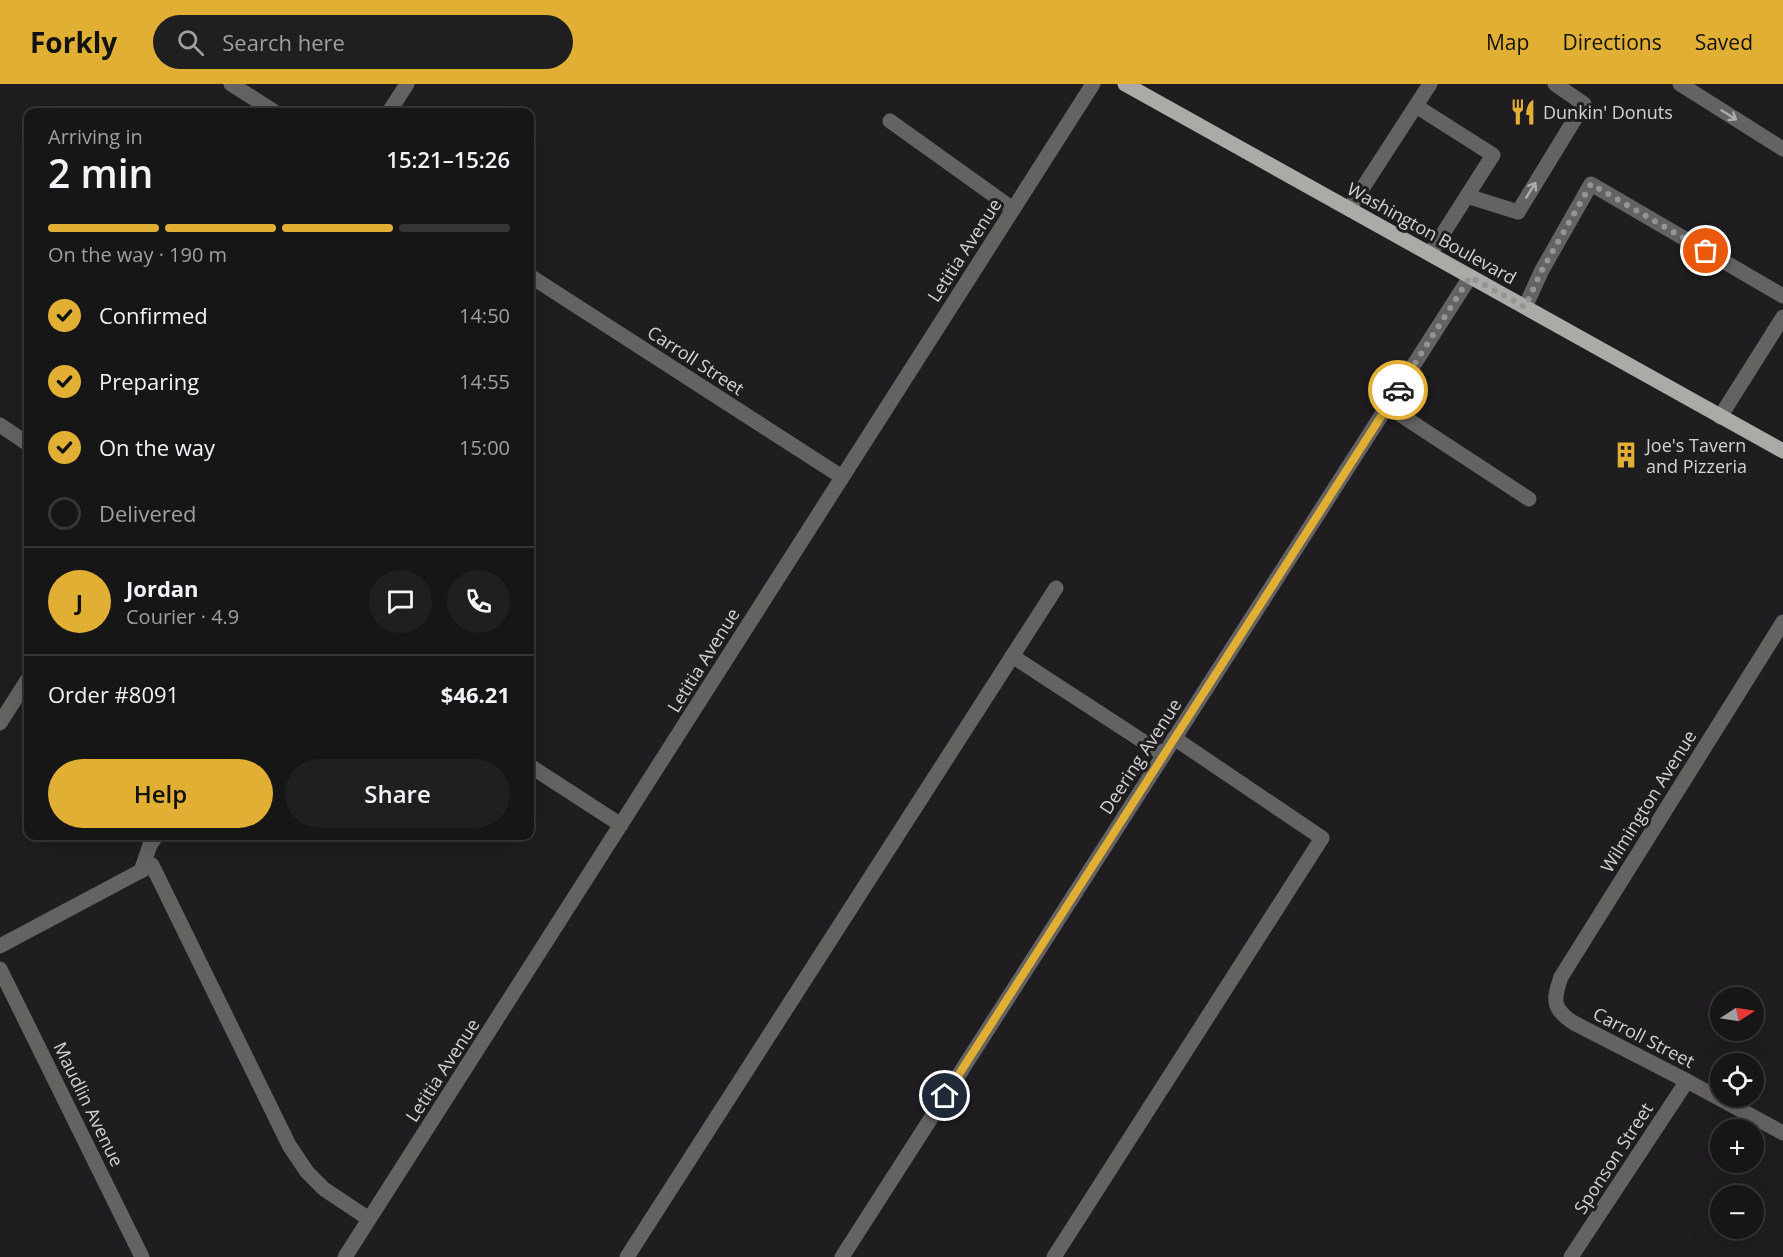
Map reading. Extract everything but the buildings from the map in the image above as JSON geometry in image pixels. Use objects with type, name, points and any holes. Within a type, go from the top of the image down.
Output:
[{"type":"main road","name":"Washington Boulevard","points":[[1125,84],[1783,451]]},
{"type":"street","points":[[231,84],[269,108]]},
{"type":"street","points":[[392,108],[407,84]]},
{"type":"street","name":"Letitia Avenue","points":[[345,1257],[1093,84]]},
{"type":"street","points":[[1349,209],[1430,84]]},
{"type":"street","points":[[1467,196],[1518,212],[1584,104],[1556,84]]},
{"type":"street","points":[[1680,84],[1783,149]]},
{"type":"street","points":[[1416,106],[1493,155],[1430,254]]},
{"type":"street","points":[[890,122],[1013,209]]},
{"type":"street","points":[[1525,307],[1542,270],[1591,184],[1783,296]]},
{"type":"street","name":"Deering Avenue","points":[[842,1257],[1470,277]]},
{"type":"street","name":"Carroll Street","points":[[534,279],[842,477]]},
{"type":"street","points":[[1720,417],[1783,317]]},
{"type":"street","points":[[1388,406],[1529,499]]},
{"type":"street","points":[[0,425],[24,441]]},
{"type":"street","points":[[627,1257],[1056,588]]},
{"type":"street","name":"Wilmington Avenue","points":[[1555,1005],[1561,977],[1783,622]]},
{"type":"street","points":[[1012,656],[1164,755]]},
{"type":"street","points":[[0,723],[24,685]]},
{"type":"street","points":[[1054,1257],[1322,838],[1174,738]]},
{"type":"street","points":[[534,769],[621,825]]},
{"type":"street","points":[[141,871],[153,840]]},
{"type":"street","points":[[0,946],[152,865],[289,1144],[307,1172],[324,1189],[369,1219]]},
{"type":"street","name":"Maudlin Avenue","points":[[0,969],[142,1257]]},
{"type":"street","name":"Carroll Street","points":[[1555,1005],[1563,1017],[1783,1133]]},
{"type":"street","name":"Sponson Street","points":[[1571,1257],[1687,1081]]},
{"type":"way so far","points":[[1398,390],[1470,277],[1525,307],[1542,270],[1591,184],[1706,251]]},
{"type":"place","name":"Dunkin' Donuts","points":[[1523,112]]},
{"type":"place","name":"Joe's Tavern and Pizzeria","points":[[1626,455]]},
{"type":"route","points":[[945,1096],[1398,390]]}]
